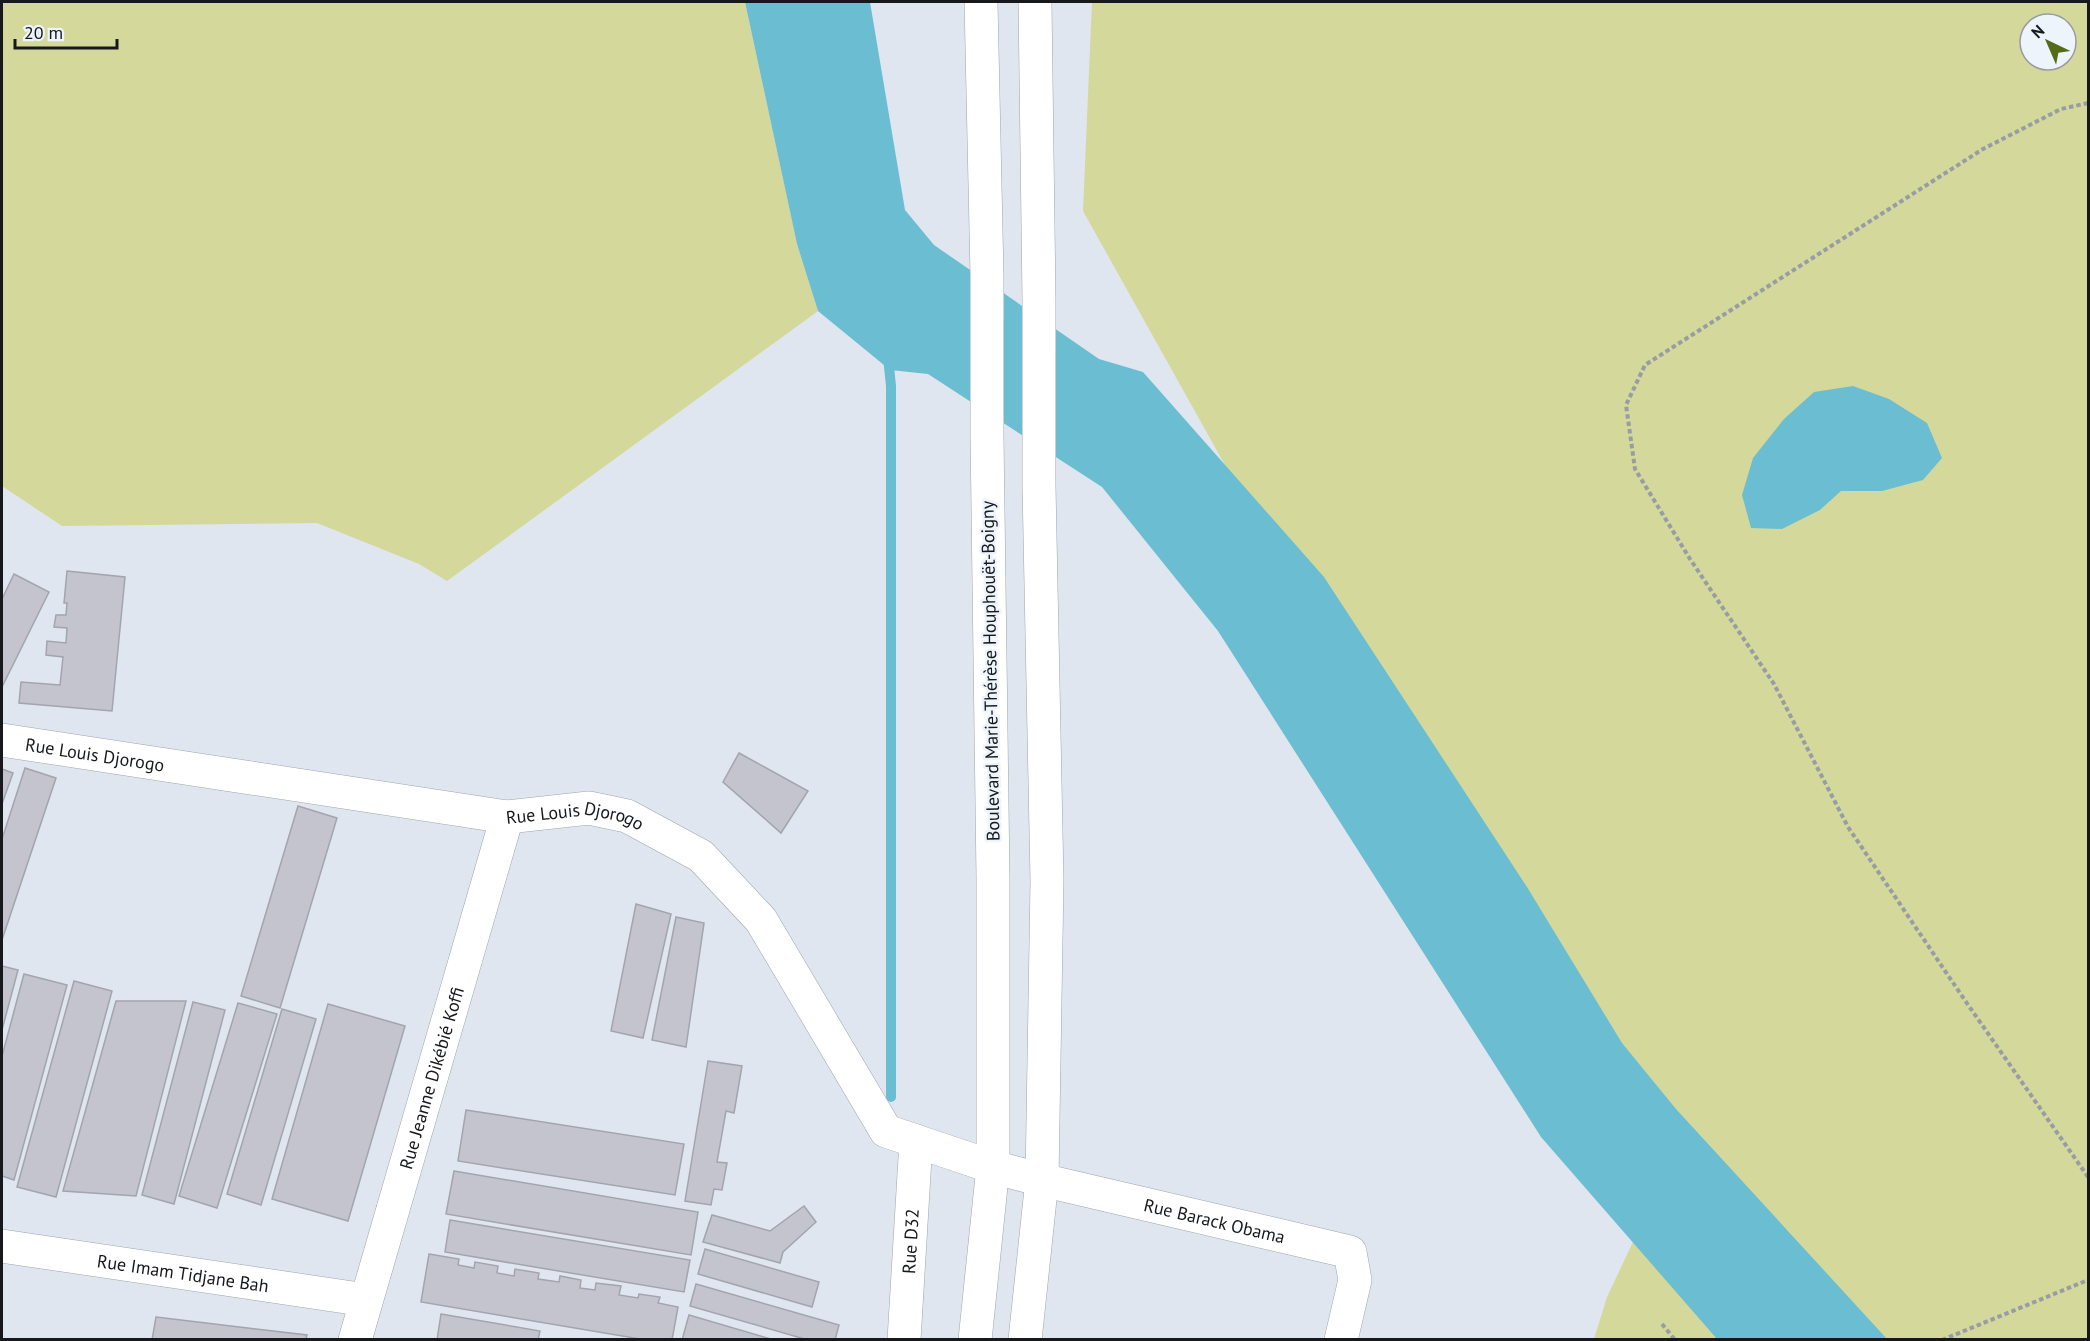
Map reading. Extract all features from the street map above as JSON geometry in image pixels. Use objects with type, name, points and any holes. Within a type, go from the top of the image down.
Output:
[{"type":"street","name":"Boulevard Marie-Thérèse Houphouët-Boigny","points":[[975,1340],[993,1167],[993,878],[987,276],[981,2]]},
{"type":"street","points":[[1025,1340],[1042,1180],[1047,881],[1039,486],[1035,2]]},
{"type":"street","name":"Rue Louis Djorogo","points":[[2,740],[507,817],[589,808],[627,816],[701,856],[761,920],[886,1131],[993,1167]]},
{"type":"street","name":"Rue Jeanne Dikébié Koffi","points":[[355,1340],[507,817]]},
{"type":"street","name":"Rue D32","points":[[904,1340],[916,1142]]},
{"type":"street","name":"Rue Barack Obama","points":[[993,1167],[1350,1252],[1355,1280],[1341,1340]]},
{"type":"street","name":"Rue Imam Tidjane Bah","points":[[2,1246],[366,1300]]},
{"type":"path","points":[[2088,103],[2061,109],[1983,149],[1645,365],[1626,405],[1635,469],[1690,559],[1774,684],[1848,826],[1964,999],[2088,1177]]},
{"type":"path","points":[[1942,1340],[2088,1280]]},
{"type":"path","points":[[1662,1324],[1675,1340]]},
{"type":"green space","points":[[2,2],[745,2],[797,244],[818,311],[447,581],[419,564],[317,523],[62,526],[2,486]]},
{"type":"green space","points":[[1092,2],[2088,2],[2088,1339],[1594,1339],[1607,1297],[1641,1225],[1420,814],[1083,211]]},
{"type":"water","points":[[745,2],[870,2],[905,210],[934,245],[1099,359],[1143,372],[1324,577],[1527,887],[1622,1043],[1676,1109],[1887,1339],[1717,1339],[1541,1137],[1218,631],[1102,487],[928,374],[890,370],[818,311],[797,244]]},
{"type":"water","points":[[1853,386],[1889,399],[1927,423],[1942,458],[1923,480],[1882,491],[1841,491],[1820,510],[1782,529],[1751,528],[1742,495],[1753,458],[1784,419],[1814,392]]},
{"type":"building","points":[[67,571],[125,577],[112,711],[19,703],[21,682],[60,685],[63,657],[46,655],[47,641],[66,643],[67,628],[54,627],[56,615],[66,615],[67,603],[64,603]]},
{"type":"building","points":[[14,574],[49,592],[2,687],[2,599]]},
{"type":"building","points":[[739,753],[808,791],[781,833],[723,782]]},
{"type":"building","points":[[25,768],[56,778],[2,940],[2,839]]},
{"type":"building","points":[[2,769],[13,773],[2,804]]},
{"type":"building","points":[[298,806],[337,818],[280,1008],[241,996]]},
{"type":"building","points":[[636,904],[671,914],[643,1038],[611,1031]]},
{"type":"building","points":[[676,917],[704,923],[686,1047],[652,1040]]},
{"type":"building","points":[[2,966],[18,970],[2,1030]]},
{"type":"building","points":[[24,974],[67,985],[14,1180],[2,1176],[2,1056]]},
{"type":"building","points":[[74,981],[112,991],[56,1197],[17,1187]]},
{"type":"building","points":[[116,1001],[186,1001],[136,1196],[63,1191]]},
{"type":"building","points":[[193,1002],[225,1010],[174,1204],[142,1195]]},
{"type":"building","points":[[238,1003],[277,1014],[217,1208],[179,1196]]},
{"type":"building","points":[[328,1004],[405,1026],[348,1221],[272,1199]]},
{"type":"building","points":[[282,1009],[316,1019],[261,1205],[227,1194]]},
{"type":"building","points":[[708,1061],[742,1066],[734,1113],[726,1111],[717,1162],[727,1163],[722,1190],[714,1189],[711,1205],[685,1201]]},
{"type":"building","points":[[466,1110],[684,1144],[675,1195],[458,1161]]},
{"type":"building","points":[[454,1171],[698,1212],[691,1255],[446,1214]]},
{"type":"building","points":[[804,1206],[816,1222],[783,1252],[780,1263],[703,1242],[712,1215],[770,1231]]},
{"type":"building","points":[[450,1220],[690,1260],[684,1292],[445,1252]]},
{"type":"building","points":[[705,1249],[819,1282],[812,1307],[698,1274]]},
{"type":"building","points":[[429,1254],[459,1259],[458,1265],[474,1268],[475,1262],[498,1266],[497,1273],[514,1276],[515,1269],[539,1273],[538,1279],[559,1282],[560,1276],[581,1280],[580,1288],[595,1290],[596,1283],[621,1286],[619,1295],[638,1298],[639,1294],[660,1297],[658,1303],[678,1307],[672,1340],[646,1340],[421,1302]]},
{"type":"building","points":[[696,1284],[839,1325],[835,1340],[808,1340],[690,1306]]},
{"type":"building","points":[[441,1314],[540,1331],[538,1340],[437,1340]]},
{"type":"building","points":[[689,1315],[774,1340],[682,1340]]},
{"type":"building","points":[[156,1317],[307,1335],[306,1340],[152,1340]]},
{"type":"waterway","points":[[888,357],[891,386],[891,1097]]}]
